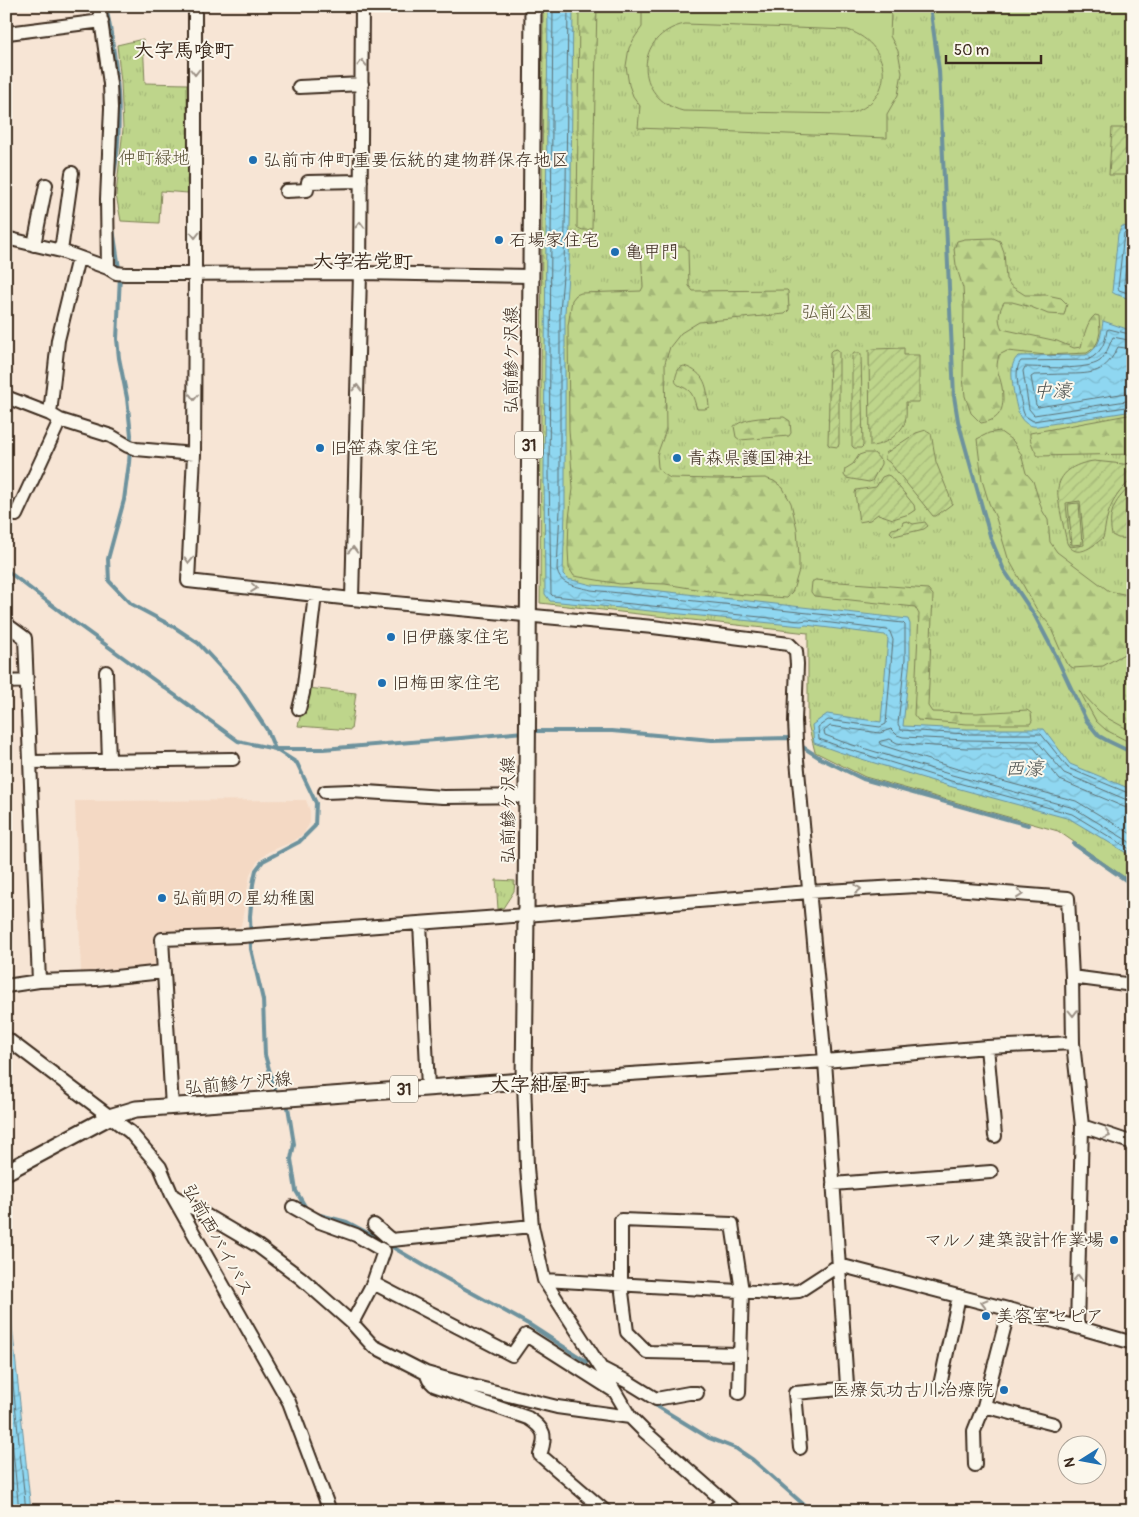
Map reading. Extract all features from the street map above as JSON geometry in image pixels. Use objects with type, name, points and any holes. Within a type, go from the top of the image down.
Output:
[{"type":"main road","name":"弘前鰺ケ沢線","points":[[6,1172],[109,1116],[136,1109],[172,1108],[524,1081],[533,6]]},
{"type":"street","points":[[99,6],[110,84],[111,108],[107,198],[116,271]]},
{"type":"street","points":[[195,6],[196,273],[194,454],[188,581],[352,599],[652,627],[788,644],[796,651],[795,721],[825,1061],[847,1385],[841,1389],[795,1393],[800,1448]]},
{"type":"street","points":[[352,599],[360,273],[362,6]]},
{"type":"street","points":[[8,33],[102,21]]},
{"type":"street","points":[[299,87],[362,84]]},
{"type":"street","points":[[61,251],[72,174]]},
{"type":"street","points":[[286,191],[307,190],[308,182],[361,181]]},
{"type":"street","points":[[34,244],[46,185]]},
{"type":"street","points":[[6,238],[61,251],[116,271],[530,276]]},
{"type":"street","points":[[16,515],[55,417],[58,340],[78,258]]},
{"type":"street","points":[[6,397],[55,417],[111,436],[132,448],[194,454]]},
{"type":"street","points":[[299,709],[314,595]]},
{"type":"street","points":[[6,624],[25,638],[39,981]]},
{"type":"street","points":[[106,672],[109,761]]},
{"type":"street","points":[[6,682],[26,681]]},
{"type":"street","points":[[31,762],[233,759]]},
{"type":"street","points":[[325,792],[351,791],[443,797],[527,796]]},
{"type":"street","points":[[172,1108],[162,939],[248,936],[809,892],[916,886],[1068,898],[1073,1042],[1082,1126],[1077,1327]]},
{"type":"street","points":[[420,923],[428,1087]]},
{"type":"street","points":[[6,986],[39,981],[164,972]]},
{"type":"street","points":[[1072,977],[1133,985]]},
{"type":"street","name":"弘前西バイパス","points":[[6,1038],[130,1132],[160,1167],[172,1195],[289,1402],[330,1511]]},
{"type":"street","points":[[735,1511],[644,1432],[630,1416],[544,1280],[532,1226],[527,1167],[524,1081],[1073,1042]]},
{"type":"street","points":[[987,1048],[995,1136]]},
{"type":"street","points":[[1082,1126],[1133,1143]]},
{"type":"street","points":[[833,1184],[990,1172]]},
{"type":"street","points":[[172,1195],[258,1246],[302,1278],[352,1323],[372,1346],[426,1372],[472,1386],[557,1407],[630,1416]]},
{"type":"street","points":[[293,1207],[320,1222],[356,1234],[384,1252],[373,1283],[352,1323]]},
{"type":"street","points":[[739,1393],[742,1291],[732,1224],[621,1220],[621,1284],[628,1332],[647,1352],[740,1354]]},
{"type":"street","points":[[374,1225],[391,1240],[532,1226]]},
{"type":"street","points":[[544,1280],[773,1293],[799,1291],[839,1265],[1133,1343]]},
{"type":"street","points":[[373,1283],[512,1355],[526,1335],[616,1392]]},
{"type":"street","points":[[940,1385],[959,1296]]},
{"type":"street","points":[[975,1465],[974,1431],[984,1406],[1009,1309]]},
{"type":"street","points":[[601,1368],[656,1399],[697,1393]]},
{"type":"street","points":[[426,1372],[429,1380],[434,1385],[528,1418],[536,1423],[544,1435],[544,1443],[540,1455],[605,1511]]},
{"type":"street","points":[[984,1406],[1054,1424]]},
{"type":"street","points":[[712,1511],[724,1501]]},
{"type":"shaded area","name":"弘前明の星幼稚園","points":[[306,800],[310,811],[310,823],[304,833],[294,841],[268,852],[257,862],[250,874],[241,926],[231,929],[154,934],[155,965],[81,972],[75,801]]},
{"type":"green space","name":"弘前公園","points":[[543,6],[1133,6],[1133,883],[1058,831],[865,777],[815,752],[808,724],[808,633],[540,603]]},
{"type":"green space","points":[[579,6],[597,6],[592,228],[588,230],[577,227]]},
{"type":"green space","points":[[642,6],[891,12],[890,36],[898,51],[902,73],[898,95],[887,114],[887,138],[638,128],[640,106],[633,96],[629,85],[626,66],[629,48],[642,27]],"holes":[[[685,24],[848,30],[863,38],[874,48],[881,61],[883,74],[881,87],[874,98],[863,108],[848,114],[683,111],[667,104],[655,93],[648,80],[646,66],[649,52],[656,40],[668,30]]]},
{"type":"green space","name":"仲町緑地","points":[[143,39],[145,83],[187,84],[188,193],[161,191],[159,223],[121,221],[116,195],[123,129],[117,45]]},
{"type":"green space","points":[[1112,128],[1133,128],[1133,175],[1109,175]]},
{"type":"green space","points":[[993,238],[1000,241],[1004,252],[1006,279],[1011,286],[1025,295],[1047,295],[1061,298],[1067,304],[1064,315],[1048,314],[1031,307],[1004,302],[999,315],[1002,329],[1057,341],[1074,348],[1081,347],[1088,325],[1095,315],[1099,316],[1100,332],[1094,348],[1087,353],[1046,355],[1007,351],[999,355],[997,367],[1002,387],[1002,406],[998,416],[981,423],[971,413],[965,396],[963,377],[963,288],[956,265],[954,249],[957,241]]},
{"type":"green space","points":[[685,246],[688,250],[689,286],[693,291],[787,290],[789,310],[785,314],[699,322],[681,333],[670,347],[665,363],[666,430],[657,455],[658,467],[661,472],[670,478],[765,478],[774,481],[783,488],[791,503],[797,529],[799,557],[799,570],[792,593],[787,598],[721,593],[665,584],[620,584],[574,576],[569,568],[569,518],[573,489],[569,429],[568,326],[572,300],[581,293],[641,291],[643,287],[641,250],[645,247]]},
{"type":"green space","points":[[904,348],[904,355],[919,355],[919,402],[906,402],[906,415],[903,427],[890,439],[875,446],[870,446],[869,350]]},
{"type":"green space","points":[[837,349],[839,352],[838,447],[828,444],[830,352]]},
{"type":"green space","points":[[854,353],[860,353],[861,355],[863,446],[861,448],[854,448],[852,446],[852,356]]},
{"type":"green space","points":[[684,366],[701,377],[706,387],[709,407],[697,409],[691,393],[676,383],[676,375],[679,368]]},
{"type":"green space","points":[[1133,414],[1133,454],[1038,456],[1031,442],[1030,433]]},
{"type":"green space","points":[[784,417],[790,421],[791,433],[789,436],[740,440],[736,437],[734,426],[740,423],[758,418]]},
{"type":"green space","points":[[926,430],[931,433],[936,462],[952,502],[952,504],[936,516],[933,516],[885,459],[886,453],[916,433]]},
{"type":"green space","points":[[999,431],[1013,441],[1021,454],[1026,473],[1033,481],[1042,510],[1048,520],[1050,542],[1057,552],[1109,591],[1133,596],[1133,649],[1103,666],[1073,668],[1066,663],[1049,624],[1037,610],[1008,558],[982,480],[977,439],[989,433]]},
{"type":"green space","points":[[874,453],[881,461],[872,481],[846,478],[844,475],[845,469],[853,464],[859,455]]},
{"type":"green space","points":[[1094,461],[1133,465],[1133,478],[1120,491],[1111,506],[1103,538],[1089,548],[1079,551],[1075,551],[1070,547],[1084,545],[1080,501],[1066,503],[1070,547],[1067,543],[1059,506],[1058,488],[1066,472],[1076,466]]},
{"type":"green space","points":[[890,476],[914,505],[915,510],[893,519],[878,514],[870,520],[859,522],[856,490],[876,487],[882,477]]},
{"type":"green space","points":[[1133,484],[1133,539],[1118,538],[1112,535],[1112,512],[1118,500]]},
{"type":"green space","points":[[1079,503],[1082,544],[1072,545],[1068,504]]},
{"type":"green space","points":[[907,521],[913,524],[925,522],[928,526],[924,529],[894,536],[890,532],[892,529],[901,527],[903,522]]},
{"type":"green space","points":[[815,580],[928,589],[933,595],[928,706],[932,712],[977,713],[1027,710],[1031,713],[1032,721],[1030,724],[967,724],[918,720],[914,715],[919,614],[915,607],[814,596],[811,592],[812,582]]},
{"type":"green space","points":[[307,688],[356,693],[351,730],[298,726]]},
{"type":"green space","points":[[1079,690],[1109,719],[1133,732],[1133,744],[1106,730],[1096,721]]},
{"type":"green space","points":[[496,880],[515,881],[514,891],[503,908],[498,909]]},
{"type":"water","name":"西濠","points":[[548,6],[573,6],[569,264],[565,312],[565,510],[563,574],[568,579],[592,585],[908,619],[910,624],[910,659],[903,726],[967,729],[1044,729],[1070,764],[1133,790],[1133,857],[1070,819],[949,786],[814,743],[812,725],[827,714],[881,722],[888,639],[885,635],[806,625],[550,601],[545,594],[544,473]]},
{"type":"water","points":[[1122,226],[1133,228],[1133,300],[1112,292],[1118,234]]},
{"type":"water","name":"中濠","points":[[1103,321],[1133,331],[1133,411],[1038,426],[1026,423],[1019,415],[1013,388],[1012,369],[1018,356],[1086,355],[1097,345]]},
{"type":"water","points":[[6,1280],[9,1296],[31,1511],[6,1511]]},
{"type":"waterway","points":[[106,6],[116,69],[119,111],[119,133],[114,175]]},
{"type":"waterway","points":[[930,6],[939,70],[954,396],[958,421],[991,539],[1004,570],[1035,616],[1086,720],[1099,736],[1133,753]]},
{"type":"waterway","points":[[113,229],[120,275],[117,339],[131,435],[124,500],[108,559],[109,581],[131,604],[174,627],[198,643],[238,686],[267,730],[275,749],[297,763],[316,803],[315,826],[299,842],[263,861],[256,870],[253,884],[250,916],[251,949],[263,1000],[265,1055],[275,1090],[280,1095]]},
{"type":"waterway","points":[[6,570],[238,741],[275,749],[323,749],[524,732]]},
{"type":"waterway","points":[[531,731],[612,731],[712,740],[789,738],[793,740]]},
{"type":"waterway","points":[[798,744],[820,758],[863,779],[1028,825]]},
{"type":"waterway","points":[[1074,844],[1133,885]]},
{"type":"waterway","points":[[285,1103],[288,1107],[294,1144],[291,1159],[296,1191],[306,1208]]},
{"type":"waterway","points":[[316,1214],[347,1222],[377,1238],[530,1325],[587,1362]]},
{"type":"waterway","points":[[652,1403],[709,1438],[737,1449],[753,1460],[811,1511]]},
{"type":"place","name":"弘前市仲町重要伝統的建物群保存地区","points":[[253,160]]},
{"type":"place","name":"石場家住宅","points":[[499,240]]},
{"type":"place","name":"亀甲門","points":[[615,252]]},
{"type":"place","name":"旧笹森家住宅","points":[[320,448]]},
{"type":"place","name":"青森県護国神社","points":[[677,458]]},
{"type":"place","name":"旧伊藤家住宅","points":[[391,637]]},
{"type":"place","name":"旧梅田家住宅","points":[[382,683]]},
{"type":"place","name":"弘前明の星幼稚園","points":[[162,898]]},
{"type":"place","name":"マルノ建築設計作業場","points":[[1114,1240]]},
{"type":"place","name":"美容室セピア","points":[[986,1316]]},
{"type":"place","name":"医療気功古川治療院","points":[[1004,1390]]},
{"type":"district","name":"大字馬喰町","points":[[184,50]]},
{"type":"district","name":"大字若党町","points":[[363,261]]},
{"type":"district","name":"大字紺屋町","points":[[540,1084]]}]
